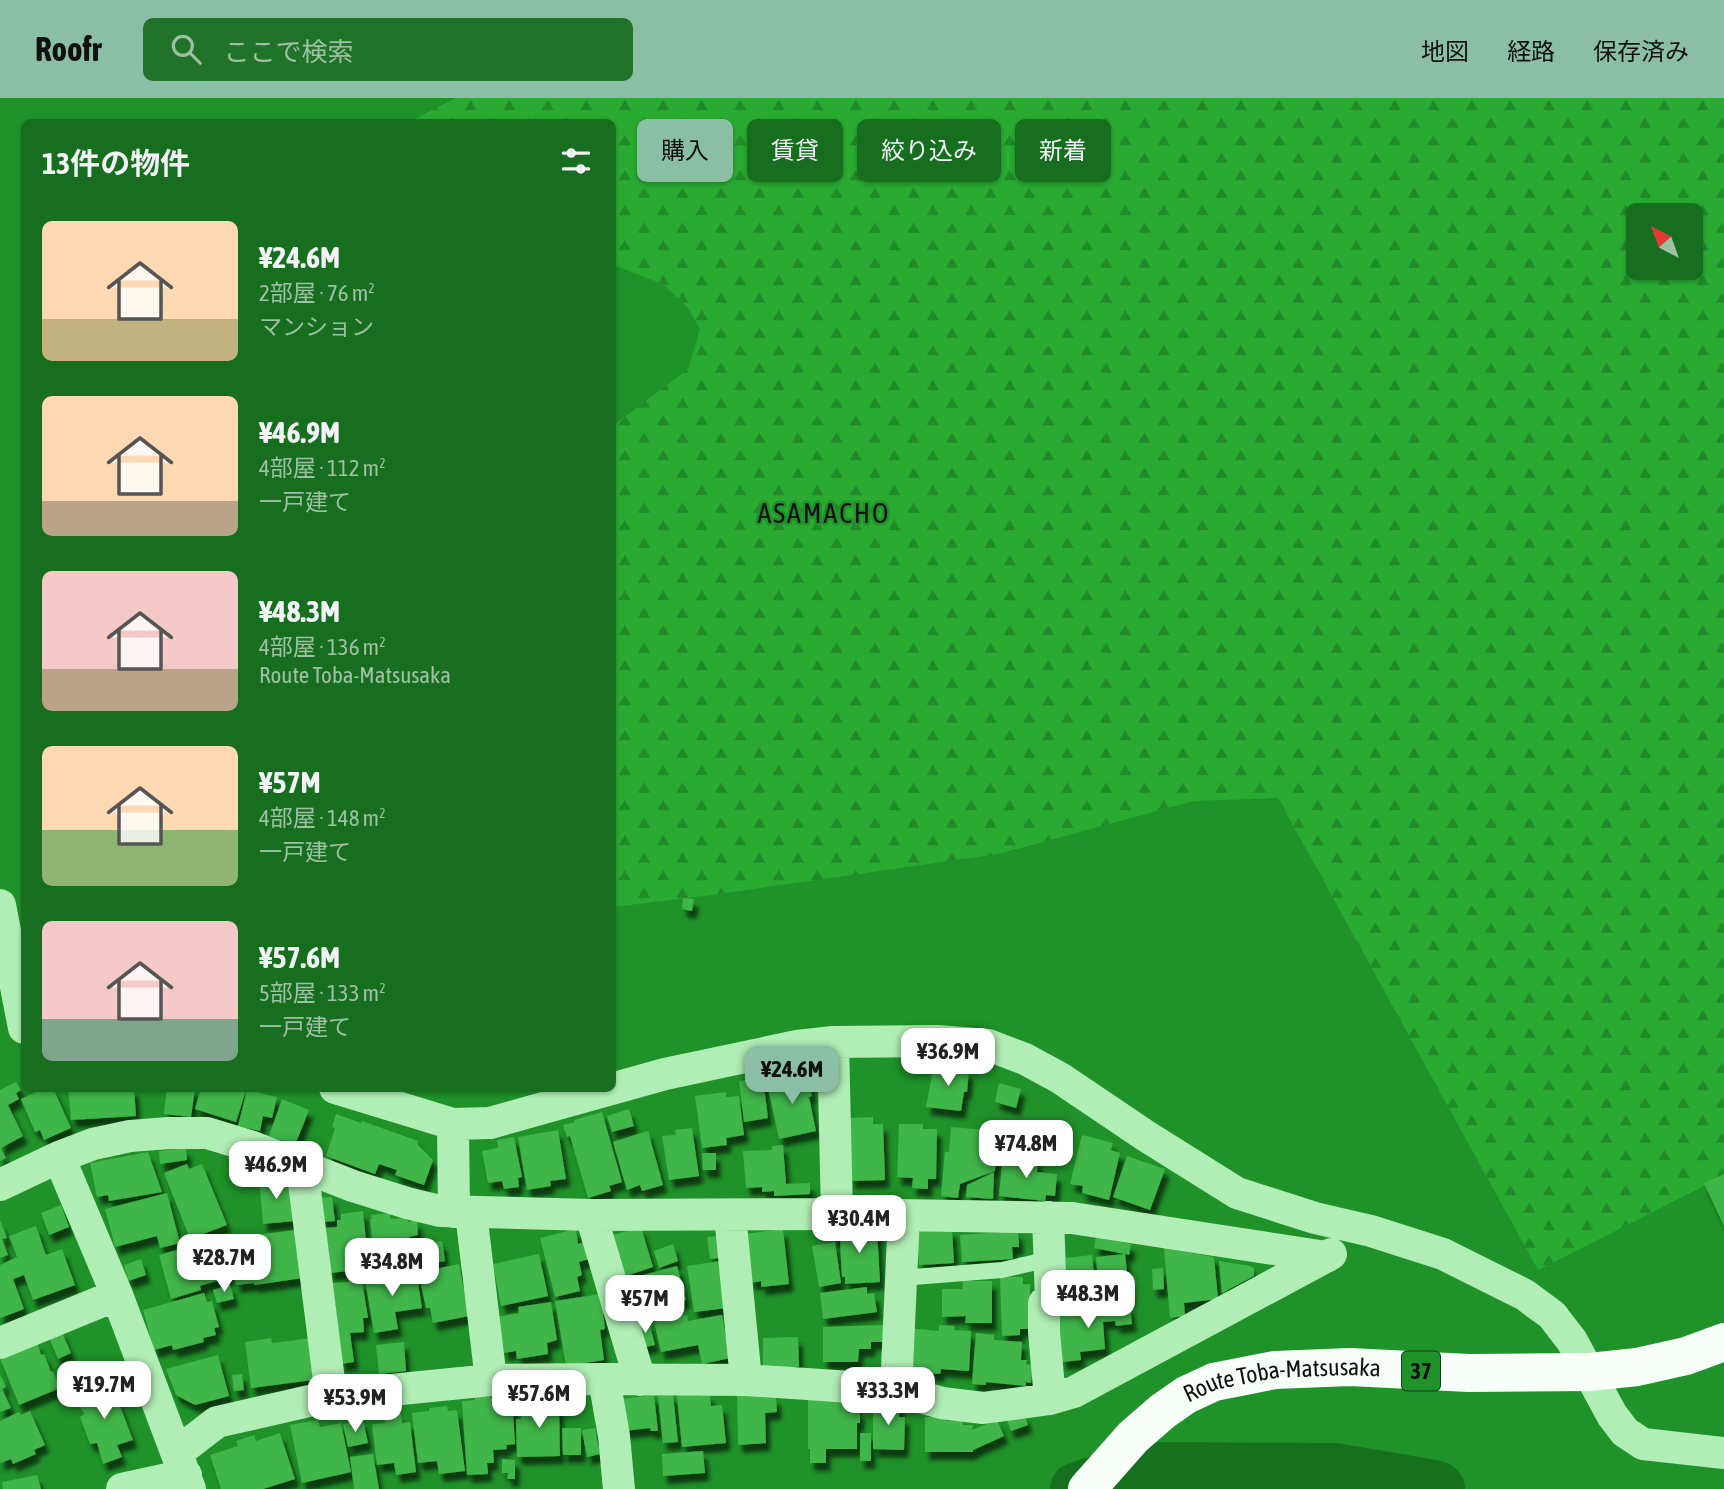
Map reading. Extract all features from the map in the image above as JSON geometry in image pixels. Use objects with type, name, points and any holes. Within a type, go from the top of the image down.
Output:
[{"type":"main road","name":"Route Toba-Matsusaka","points":[[1087,1489],[1133,1437],[1163,1411],[1186,1395],[1214,1382],[1275,1370],[1350,1367],[1469,1373],[1590,1372],[1637,1367],[1686,1356],[1724,1342]]},
{"type":"street","points":[[0,905],[21,1013]]},
{"type":"street","points":[[0,1043],[21,1035]]},
{"type":"street","points":[[616,1088],[665,1074],[797,1046],[833,1042],[937,1041],[988,1045],[1025,1059],[1060,1078],[1237,1193],[1443,1254],[1525,1295],[1552,1315],[1572,1340],[1612,1415],[1625,1432],[1643,1444],[1724,1453]]},
{"type":"street","points":[[833,1042],[837,1214]]},
{"type":"street","points":[[348,1092],[453,1124],[490,1123],[601,1092]]},
{"type":"street","points":[[453,1124],[463,1212],[491,1380]]},
{"type":"street","points":[[0,1185],[93,1144],[130,1136],[207,1133],[250,1146],[353,1186],[440,1210],[591,1215],[837,1214],[1072,1218],[1326,1257]]},
{"type":"street","points":[[59,1157],[117,1295],[185,1472]]},
{"type":"street","points":[[302,1167],[331,1396]]},
{"type":"street","points":[[591,1215],[640,1380]]},
{"type":"street","points":[[730,1215],[746,1380]]},
{"type":"street","points":[[896,1390],[904,1215]]},
{"type":"street","points":[[1048,1217],[1051,1300],[1044,1303],[1044,1332],[1050,1399]]},
{"type":"street","points":[[122,1489],[185,1472],[217,1422],[331,1396],[491,1380],[746,1380],[896,1390],[942,1403],[983,1408],[1050,1399],[1074,1392],[1371,1231]]},
{"type":"street","points":[[0,1343],[117,1295]]},
{"type":"street","points":[[604,1379],[614,1436],[619,1489]]},
{"type":"lane","points":[[901,1278],[1002,1270],[1050,1259]]},
{"type":"green space","points":[[456,98],[1724,98],[1724,1176],[1538,1270],[1278,798],[1194,801],[998,854],[616,907],[616,424],[688,369],[700,329],[688,308],[663,284],[616,266],[616,119],[415,119]]},
{"type":"building","points":[[683,898],[694,899],[692,911],[682,909]]},
{"type":"building","points":[[934,1065],[969,1071],[967,1092],[964,1092],[961,1111],[926,1107]]},
{"type":"building","points":[[807,1074],[816,1131],[779,1139],[767,1083]]},
{"type":"building","points":[[763,1078],[768,1118],[744,1122],[739,1081]]},
{"type":"building","points":[[16,1082],[21,1090],[16,1093],[19,1099],[8,1105],[23,1136],[1,1148],[6,1158],[0,1161],[0,1090]]},
{"type":"building","points":[[999,1083],[1021,1089],[1016,1108],[995,1102]]},
{"type":"building","points":[[36,1092],[55,1092],[71,1128],[44,1140],[40,1130],[35,1132],[21,1099]]},
{"type":"building","points":[[68,1092],[134,1092],[136,1116],[71,1120]]},
{"type":"building","points":[[167,1092],[194,1092],[191,1117],[164,1114]]},
{"type":"building","points":[[200,1092],[245,1092],[236,1122],[195,1109]]},
{"type":"building","points":[[246,1092],[277,1097],[272,1118],[263,1116],[260,1131],[238,1126]]},
{"type":"building","points":[[726,1092],[726,1097],[739,1096],[744,1135],[726,1138],[727,1145],[702,1148],[695,1096]]},
{"type":"building","points":[[282,1099],[309,1110],[295,1145],[269,1136]]},
{"type":"building","points":[[629,1109],[634,1126],[612,1132],[607,1116]]},
{"type":"building","points":[[602,1112],[622,1182],[609,1186],[611,1191],[588,1198],[570,1136],[567,1137],[563,1125]]},
{"type":"building","points":[[336,1114],[418,1141],[417,1144],[433,1160],[424,1185],[395,1175],[397,1170],[379,1164],[375,1174],[326,1156],[335,1128],[332,1127]]},
{"type":"building","points":[[873,1117],[873,1124],[883,1124],[885,1180],[850,1181],[849,1118]]},
{"type":"building","points":[[899,1124],[923,1124],[923,1129],[937,1129],[936,1179],[928,1179],[928,1189],[912,1188],[913,1178],[897,1177]]},
{"type":"building","points":[[951,1127],[999,1131],[995,1171],[960,1184],[958,1198],[941,1196],[945,1152],[949,1152]]},
{"type":"building","points":[[692,1128],[699,1176],[669,1180],[662,1136],[676,1135],[675,1130]]},
{"type":"building","points":[[558,1130],[566,1179],[550,1181],[551,1186],[527,1190],[518,1137]]},
{"type":"building","points":[[648,1131],[663,1185],[642,1191],[640,1185],[627,1190],[613,1142]]},
{"type":"building","points":[[1082,1135],[1113,1143],[1111,1150],[1120,1153],[1109,1200],[1082,1193],[1083,1186],[1070,1184]]},
{"type":"building","points":[[514,1137],[522,1177],[518,1178],[519,1187],[504,1189],[502,1181],[488,1183],[482,1151],[498,1148],[497,1140]]},
{"type":"building","points":[[783,1145],[786,1184],[810,1183],[810,1194],[774,1196],[774,1191],[762,1192],[762,1187],[746,1188],[743,1151],[772,1150],[772,1146]]},
{"type":"building","points":[[186,1148],[187,1160],[160,1164],[159,1151]]},
{"type":"building","points":[[148,1152],[162,1192],[109,1201],[108,1195],[97,1197],[90,1163]]},
{"type":"building","points":[[702,1153],[716,1153],[716,1170],[703,1170]]},
{"type":"building","points":[[1127,1156],[1165,1169],[1150,1210],[1113,1197]]},
{"type":"building","points":[[1003,1157],[1038,1160],[1037,1172],[1057,1174],[1055,1196],[1046,1195],[1045,1201],[999,1196]]},
{"type":"building","points":[[243,1160],[259,1166],[256,1176],[239,1169]]},
{"type":"building","points":[[187,1164],[189,1169],[202,1164],[227,1225],[190,1239],[164,1173]]},
{"type":"building","points":[[994,1172],[993,1199],[966,1197],[967,1185]]},
{"type":"building","points":[[1724,1174],[1724,1226],[1704,1183]]},
{"type":"building","points":[[284,1177],[285,1185],[291,1184],[294,1221],[263,1224],[259,1180]]},
{"type":"building","points":[[167,1193],[180,1243],[160,1248],[157,1236],[115,1247],[105,1209]]},
{"type":"building","points":[[332,1197],[335,1221],[321,1222],[318,1198]]},
{"type":"building","points":[[61,1205],[69,1227],[49,1235],[41,1213]]},
{"type":"building","points":[[363,1211],[369,1269],[329,1273],[325,1228],[337,1227],[341,1214]]},
{"type":"building","points":[[390,1213],[391,1219],[407,1218],[408,1222],[417,1220],[418,1235],[409,1237],[411,1252],[374,1256],[371,1215]]},
{"type":"building","points":[[0,1220],[7,1238],[2,1239],[8,1255],[0,1258]]},
{"type":"building","points":[[36,1226],[46,1255],[62,1249],[75,1285],[33,1300],[24,1275],[13,1279],[24,1309],[0,1318],[0,1265],[17,1257],[9,1236]]},
{"type":"building","points":[[641,1227],[653,1267],[623,1277],[610,1236]]},
{"type":"building","points":[[832,1228],[877,1229],[880,1282],[845,1284],[845,1277],[842,1277],[840,1240],[832,1240]]},
{"type":"building","points":[[576,1229],[578,1244],[585,1242],[589,1259],[579,1262],[582,1275],[577,1277],[580,1291],[555,1297],[540,1238]]},
{"type":"building","points":[[783,1229],[789,1284],[761,1287],[761,1281],[750,1283],[745,1234]]},
{"type":"building","points":[[952,1229],[954,1263],[919,1265],[917,1234],[922,1230]]},
{"type":"building","points":[[297,1230],[303,1278],[236,1285],[230,1238]]},
{"type":"building","points":[[1018,1231],[1019,1247],[1012,1247],[1013,1259],[962,1262],[960,1235]]},
{"type":"building","points":[[718,1236],[721,1258],[710,1259],[707,1237]]},
{"type":"building","points":[[1096,1237],[1131,1244],[1129,1255],[1094,1248]]},
{"type":"building","points":[[219,1238],[230,1277],[171,1299],[159,1255]]},
{"type":"building","points":[[442,1241],[445,1261],[416,1266],[413,1246]]},
{"type":"building","points":[[835,1242],[841,1283],[819,1287],[812,1246]]},
{"type":"building","points":[[673,1244],[678,1261],[659,1268],[654,1251]]},
{"type":"building","points":[[1164,1248],[1214,1257],[1218,1299],[1184,1303],[1185,1316],[1170,1318]]},
{"type":"building","points":[[539,1254],[548,1296],[501,1306],[493,1264]]},
{"type":"building","points":[[1125,1254],[1130,1299],[1100,1302],[1096,1257]]},
{"type":"building","points":[[1092,1255],[1097,1300],[1067,1304],[1065,1258]]},
{"type":"building","points":[[141,1259],[146,1275],[128,1281],[124,1265]]},
{"type":"building","points":[[720,1261],[727,1308],[694,1312],[687,1266]]},
{"type":"building","points":[[1219,1261],[1250,1266],[1254,1268],[1254,1276],[1222,1293]]},
{"type":"building","points":[[459,1264],[469,1316],[433,1323],[430,1308],[426,1308],[421,1272]]},
{"type":"building","points":[[677,1266],[686,1300],[636,1312],[628,1279]]},
{"type":"building","points":[[1163,1268],[1164,1289],[1153,1290],[1152,1269]]},
{"type":"building","points":[[416,1270],[422,1308],[395,1312],[398,1329],[374,1333],[365,1279]]},
{"type":"building","points":[[1000,1277],[1023,1277],[1023,1284],[1030,1284],[1031,1329],[1020,1329],[1020,1335],[1002,1336]]},
{"type":"building","points":[[362,1281],[368,1318],[363,1318],[364,1332],[350,1333],[354,1362],[340,1364],[333,1283]]},
{"type":"building","points":[[962,1281],[992,1281],[992,1323],[965,1323],[966,1316],[942,1317],[942,1289],[963,1289]]},
{"type":"building","points":[[230,1285],[234,1299],[217,1303],[213,1290]]},
{"type":"building","points":[[867,1287],[867,1294],[874,1293],[877,1312],[823,1319],[820,1293]]},
{"type":"building","points":[[204,1293],[207,1302],[212,1301],[219,1327],[214,1328],[216,1335],[203,1338],[204,1342],[173,1350],[172,1345],[154,1350],[143,1310]]},
{"type":"building","points":[[601,1294],[605,1329],[600,1330],[604,1360],[566,1366],[555,1301]]},
{"type":"building","points":[[551,1302],[557,1340],[547,1343],[548,1354],[517,1359],[516,1351],[504,1353],[497,1317],[519,1313],[518,1307]]},
{"type":"building","points":[[1130,1306],[1132,1324],[1116,1326],[1115,1321],[1103,1322],[1105,1349],[1080,1352],[1081,1360],[1062,1362],[1057,1313]]},
{"type":"building","points":[[687,1315],[688,1321],[722,1315],[730,1358],[702,1364],[698,1345],[661,1352],[654,1322]]},
{"type":"building","points":[[649,1322],[655,1345],[640,1348],[634,1326]]},
{"type":"building","points":[[886,1325],[885,1342],[871,1342],[871,1349],[859,1349],[858,1362],[823,1362],[823,1327]]},
{"type":"building","points":[[939,1325],[955,1326],[954,1330],[971,1331],[969,1371],[941,1369],[940,1374],[927,1373],[927,1369],[906,1367],[908,1328],[939,1331]]},
{"type":"building","points":[[61,1330],[71,1353],[58,1359],[48,1335]]},
{"type":"building","points":[[976,1333],[994,1335],[994,1340],[1022,1342],[1021,1360],[1027,1360],[1026,1364],[1033,1365],[1031,1383],[1026,1382],[1026,1386],[986,1382],[986,1385],[972,1384]]},
{"type":"building","points":[[798,1337],[799,1367],[763,1368],[763,1338]]},
{"type":"building","points":[[271,1338],[272,1343],[312,1338],[313,1380],[251,1388],[245,1342]]},
{"type":"building","points":[[37,1342],[41,1355],[44,1354],[60,1388],[19,1405],[0,1358]]},
{"type":"building","points":[[404,1342],[406,1371],[379,1374],[376,1345]]},
{"type":"building","points":[[218,1355],[229,1396],[195,1405],[176,1395],[166,1369]]},
{"type":"building","points":[[0,1374],[6,1387],[2,1389],[11,1408],[0,1412]]},
{"type":"building","points":[[242,1374],[244,1390],[234,1391],[232,1375]]},
{"type":"building","points":[[101,1378],[106,1392],[114,1390],[133,1440],[117,1445],[122,1457],[103,1464],[97,1443],[90,1444],[80,1417],[84,1414],[80,1406],[86,1403],[81,1387]]},
{"type":"building","points":[[696,1393],[696,1396],[710,1394],[711,1406],[722,1405],[726,1443],[682,1447],[677,1395]]},
{"type":"building","points":[[489,1394],[490,1398],[497,1398],[498,1412],[504,1411],[504,1397],[512,1397],[515,1444],[506,1445],[507,1449],[493,1450],[494,1463],[487,1463],[488,1474],[467,1475],[462,1401],[475,1400],[475,1396]]},
{"type":"building","points":[[759,1394],[759,1397],[776,1397],[777,1412],[765,1413],[766,1443],[738,1445],[737,1395]]},
{"type":"building","points":[[654,1395],[658,1431],[651,1431],[650,1428],[623,1431],[620,1399]]},
{"type":"building","points":[[673,1395],[678,1442],[663,1443],[658,1396]]},
{"type":"building","points":[[808,1400],[856,1400],[856,1410],[860,1410],[857,1449],[826,1449],[826,1463],[810,1463]]},
{"type":"building","points":[[521,1403],[559,1403],[560,1456],[517,1457],[516,1419],[521,1419]]},
{"type":"building","points":[[873,1403],[900,1404],[899,1417],[905,1417],[904,1450],[873,1449]]},
{"type":"building","points":[[447,1406],[448,1411],[457,1410],[465,1471],[439,1474],[437,1461],[418,1463],[412,1413]]},
{"type":"building","points":[[30,1411],[45,1445],[34,1450],[36,1454],[13,1464],[11,1459],[0,1463],[0,1421],[19,1412],[21,1415]]},
{"type":"building","points":[[401,1414],[402,1423],[410,1422],[416,1472],[396,1475],[394,1463],[377,1465],[372,1424],[385,1423],[384,1415]]},
{"type":"building","points":[[1024,1414],[1028,1425],[1011,1431],[1007,1421]]},
{"type":"building","points":[[947,1416],[947,1421],[963,1420],[963,1425],[973,1425],[972,1430],[997,1420],[1004,1436],[973,1452],[925,1452],[925,1417]]},
{"type":"building","points":[[318,1420],[320,1427],[341,1423],[351,1472],[302,1483],[290,1425]]},
{"type":"building","points":[[363,1420],[368,1443],[348,1447],[343,1424]]},
{"type":"building","points":[[562,1428],[581,1428],[581,1455],[563,1455]]},
{"type":"building","points":[[595,1428],[600,1454],[587,1457],[582,1430]]},
{"type":"building","points":[[280,1433],[295,1479],[263,1489],[221,1489],[210,1455],[238,1446],[236,1441],[254,1435],[256,1441]]},
{"type":"building","points":[[860,1433],[871,1433],[871,1461],[860,1461]]},
{"type":"building","points":[[703,1451],[705,1473],[663,1476],[662,1454]]},
{"type":"building","points":[[373,1454],[379,1489],[354,1489],[350,1457]]},
{"type":"building","points":[[502,1459],[515,1460],[515,1479],[507,1479],[508,1473],[502,1473]]},
{"type":"building","points":[[37,1475],[41,1489],[3,1489],[2,1482]]},
{"type":"waterway","points":[[1077,1489],[1137,1469],[1336,1470],[1438,1489]]},
{"type":"district","name":"ASAMACHO","points":[[824,513]]}]
